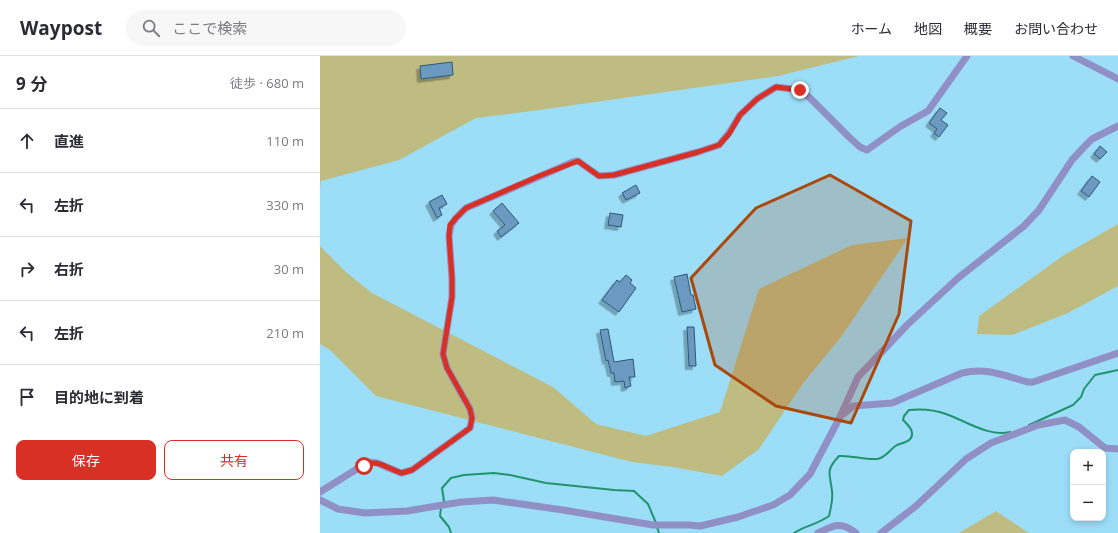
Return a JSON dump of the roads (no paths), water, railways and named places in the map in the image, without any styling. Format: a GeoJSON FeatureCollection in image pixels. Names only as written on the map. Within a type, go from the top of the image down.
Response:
{"type":"FeatureCollection","features":[{"type":"Feature","properties":{"kind":"street"},"geometry":{"type":"LineString","coordinates":[[320,492],[368,462],[377,463],[402,473],[412,470],[470,428],[472,418],[470,409],[447,368],[443,354],[452,297],[449,236],[450,225],[466,208],[539,176],[578,161],[599,176],[608,176],[719,145],[729,134],[740,115],[757,99],[776,87],[800,90],[848,136],[867,150],[901,126],[928,112],[967,56]]}},
{"type":"Feature","properties":{"kind":"street"},"geometry":{"type":"LineString","coordinates":[[1073,56],[1118,79]]}},
{"type":"Feature","properties":{"kind":"street"},"geometry":{"type":"LineString","coordinates":[[320,500],[338,509],[365,513],[407,511],[461,502],[493,500],[563,510],[653,529],[688,525],[700,526],[738,517],[773,505],[790,495],[810,474],[840,417],[858,377],[907,325],[958,278],[1024,226],[1039,210],[1072,160],[1092,139],[1118,126]]}},
{"type":"Feature","properties":{"kind":"street"},"geometry":{"type":"LineString","coordinates":[[840,417],[853,406],[892,403],[962,373],[973,370],[985,370],[1028,382],[1034,382],[1118,353]]}},
{"type":"Feature","properties":{"kind":"street"},"geometry":{"type":"LineString","coordinates":[[881,533],[916,506],[966,459],[991,443],[1038,425],[1065,420],[1079,427],[1105,448],[1118,449]]}},
{"type":"Feature","properties":{"kind":"street"},"geometry":{"type":"LineString","coordinates":[[818,533],[835,525],[847,526],[856,533]]}},
{"type":"Feature","properties":{"kind":"waterway"},"geometry":{"type":"LineString","coordinates":[[1029,425],[1073,405],[1081,397],[1084,389],[1095,375],[1118,370]]}},
{"type":"Feature","properties":{"kind":"waterway"},"geometry":{"type":"LineString","coordinates":[[794,533],[829,516],[832,497],[830,469],[839,456],[877,459],[885,455],[897,445],[910,439],[912,431],[903,420],[904,416],[909,410],[937,412],[946,414],[977,428],[1002,433],[1010,432]]}},
{"type":"Feature","properties":{"kind":"waterway"},"geometry":{"type":"LineString","coordinates":[[442,504],[444,501],[442,488],[451,478],[464,475],[494,473],[546,483],[634,491],[648,504],[656,523]]}},
{"type":"Feature","properties":{"kind":"waterway"},"geometry":{"type":"LineString","coordinates":[[441,508],[440,516],[449,527],[451,533]]}},
{"type":"Feature","properties":{"kind":"waterway"},"geometry":{"type":"LineString","coordinates":[[657,527],[659,533]]}}]}
